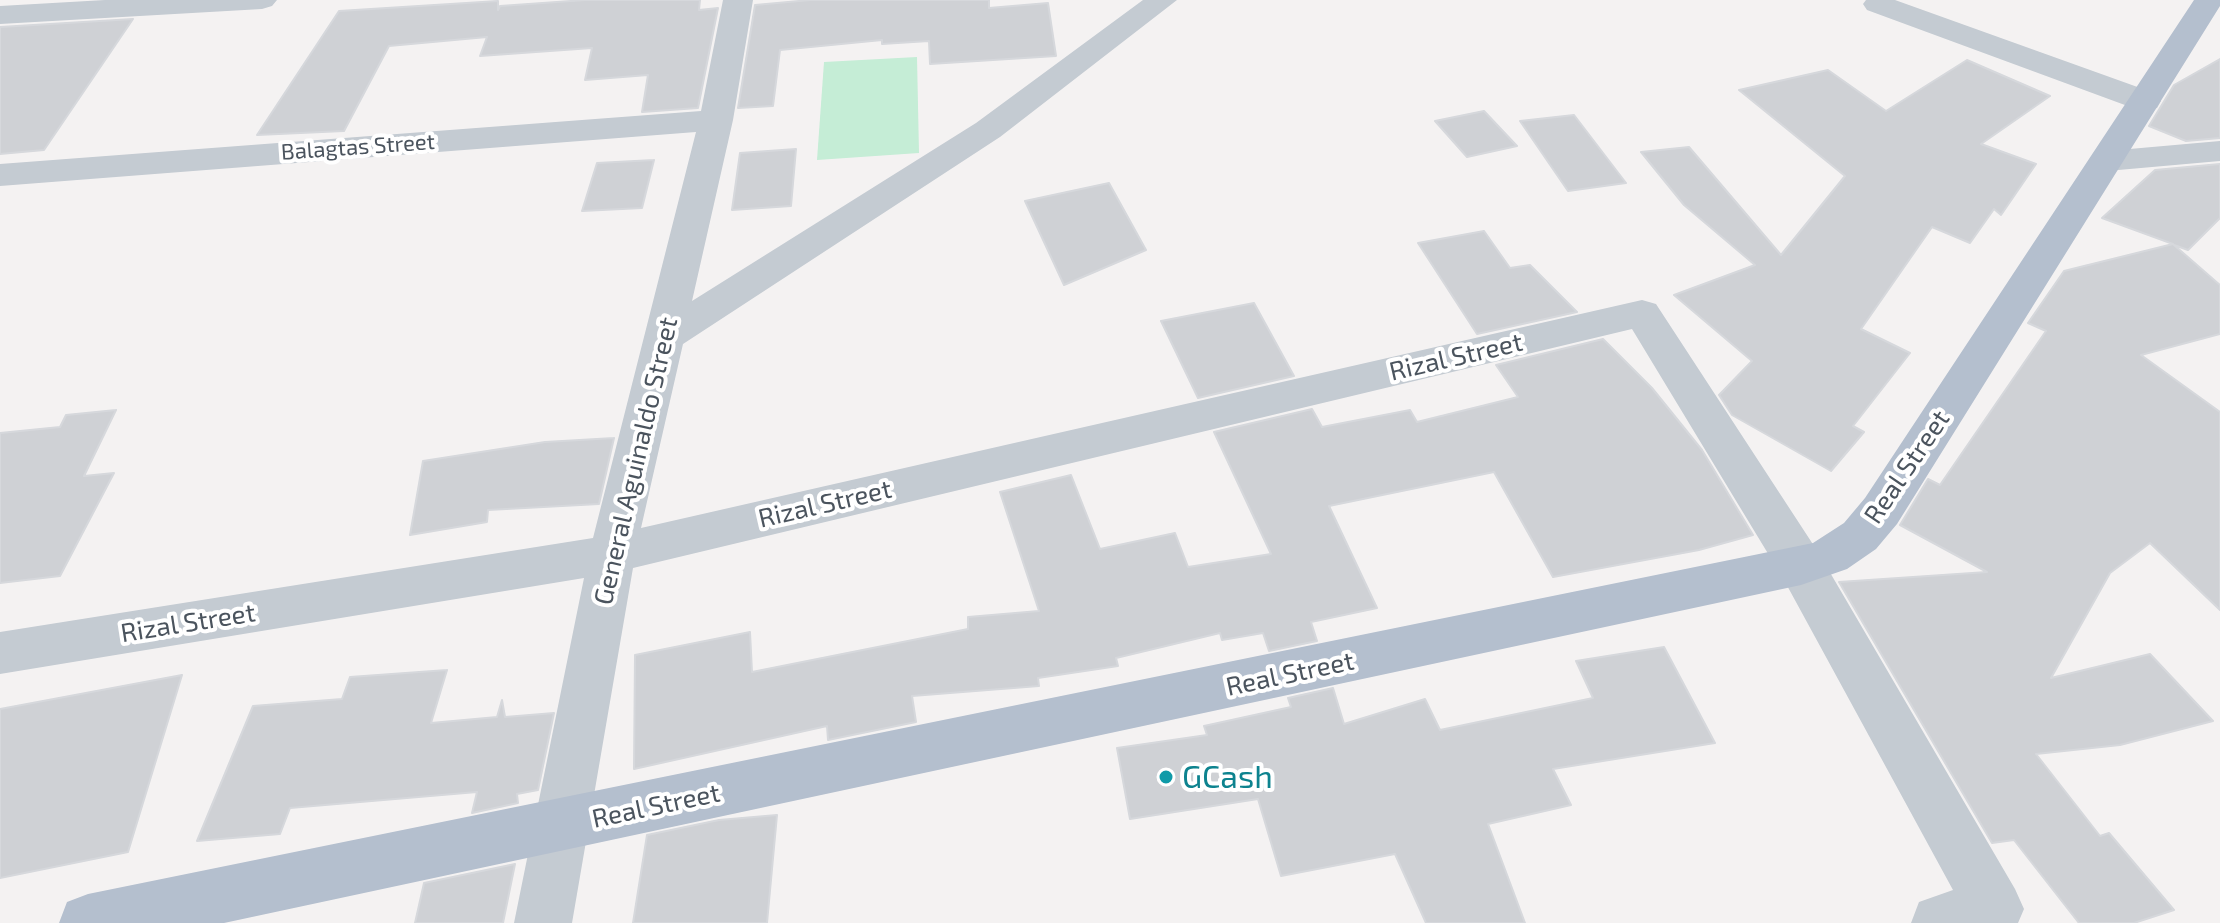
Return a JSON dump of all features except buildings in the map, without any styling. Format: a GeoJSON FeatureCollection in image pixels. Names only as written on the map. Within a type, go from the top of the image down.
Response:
{"type":"FeatureCollection","features":[{"type":"Feature","properties":{"kind":"main road","name":"Real Street"},"geometry":{"type":"LineString","coordinates":[[88,923],[1801,566],[1830,556],[1850,543],[1881,511],[2209,0]]}},
{"type":"Feature","properties":{"kind":"street"},"geometry":{"type":"LineString","coordinates":[[0,15],[262,0]]}},
{"type":"Feature","properties":{"kind":"street","name":"General Aguinaldo Street"},"geometry":{"type":"LineString","coordinates":[[543,923],[612,554],[716,120],[738,0]]}},
{"type":"Feature","properties":{"kind":"street"},"geometry":{"type":"LineString","coordinates":[[664,337],[988,130],[1162,0]]}},
{"type":"Feature","properties":{"kind":"street"},"geometry":{"type":"LineString","coordinates":[[1878,4],[2145,101]]}},
{"type":"Feature","properties":{"kind":"street","name":"Balagtas Street"},"geometry":{"type":"LineString","coordinates":[[0,175],[716,120]]}},
{"type":"Feature","properties":{"kind":"street"},"geometry":{"type":"LineString","coordinates":[[2107,161],[2220,151]]}},
{"type":"Feature","properties":{"kind":"street","name":"Rizal Street"},"geometry":{"type":"LineString","coordinates":[[0,653],[612,554],[1642,313],[1801,566]]}},
{"type":"Feature","properties":{"kind":"street"},"geometry":{"type":"LineString","coordinates":[[1801,566],[1995,909],[1940,923]]}},
{"type":"Feature","properties":{"kind":"green space"},"geometry":{"type":"Polygon","coordinates":[[[917,57],[919,153],[817,160],[824,62],[917,57]]]}},
{"type":"Feature","properties":{"kind":"place","name":"GCash"},"geometry":{"type":"Point","coordinates":[1166,777]}}]}
